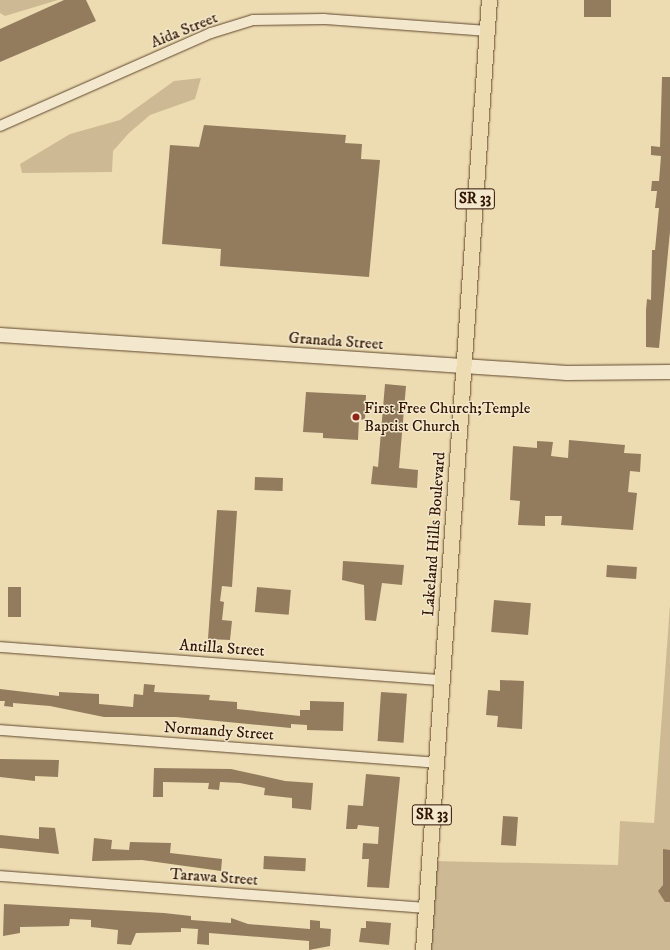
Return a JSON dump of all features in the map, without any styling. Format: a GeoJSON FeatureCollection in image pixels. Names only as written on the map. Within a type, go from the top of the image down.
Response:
{"type":"FeatureCollection","features":[{"type":"Feature","properties":{"kind":"main road","name":"Lakeland Hills Boulevard"},"geometry":{"type":"LineString","coordinates":[[423,950],[462,366],[489,0]]}},
{"type":"Feature","properties":{"kind":"street","name":"Aida Street"},"geometry":{"type":"LineString","coordinates":[[0,126],[211,33],[253,20],[324,19],[487,31]]}},
{"type":"Feature","properties":{"kind":"street","name":"Granada Street"},"geometry":{"type":"LineString","coordinates":[[0,335],[567,373],[670,372]]}},
{"type":"Feature","properties":{"kind":"street","name":"Antilla Street"},"geometry":{"type":"LineString","coordinates":[[0,646],[441,680]]}},
{"type":"Feature","properties":{"kind":"street","name":"Normandy Street"},"geometry":{"type":"LineString","coordinates":[[0,730],[435,763]]}},
{"type":"Feature","properties":{"kind":"street","name":"Tarawa Street"},"geometry":{"type":"LineString","coordinates":[[0,876],[426,908]]}},
{"type":"Feature","properties":{"kind":"shaded area"},"geometry":{"type":"Polygon","coordinates":[[[0,0],[58,0],[5,16],[0,13],[0,0]]]}},
{"type":"Feature","properties":{"kind":"shaded area"},"geometry":{"type":"Polygon","coordinates":[[[201,78],[195,99],[150,115],[129,133],[113,151],[112,172],[22,173],[20,164],[70,134],[120,120],[174,81],[201,78]]]}},
{"type":"Feature","properties":{"kind":"shaded area"},"geometry":{"type":"Polygon","coordinates":[[[670,605],[670,950],[428,950],[434,861],[618,865],[620,821],[654,823],[670,605]]]}},
{"type":"Feature","properties":{"kind":"building"},"geometry":{"type":"Polygon","coordinates":[[[64,0],[86,0],[96,21],[0,62],[0,29],[64,0]]]}},
{"type":"Feature","properties":{"kind":"building"},"geometry":{"type":"Polygon","coordinates":[[[584,0],[611,0],[611,17],[584,17],[584,0]]]}},
{"type":"Feature","properties":{"kind":"building"},"geometry":{"type":"Polygon","coordinates":[[[662,77],[670,77],[670,231],[659,348],[646,347],[646,310],[647,299],[651,300],[652,250],[655,250],[659,208],[655,208],[657,191],[651,191],[652,181],[659,181],[661,156],[651,155],[651,146],[660,147],[662,77]]]}},
{"type":"Feature","properties":{"kind":"building"},"geometry":{"type":"Polygon","coordinates":[[[204,125],[346,135],[345,143],[362,144],[361,159],[380,160],[369,277],[220,266],[221,249],[162,244],[170,145],[199,147],[204,125]]]}},
{"type":"Feature","properties":{"kind":"building"},"geometry":{"type":"Polygon","coordinates":[[[385,384],[406,386],[399,468],[418,470],[417,488],[371,484],[373,466],[378,467],[385,384]]]}},
{"type":"Feature","properties":{"kind":"building"},"geometry":{"type":"Polygon","coordinates":[[[306,392],[366,395],[365,420],[359,419],[358,440],[323,438],[323,433],[303,432],[306,392]]]}},
{"type":"Feature","properties":{"kind":"building"},"geometry":{"type":"Polygon","coordinates":[[[569,440],[625,445],[624,453],[641,454],[640,472],[630,471],[628,492],[637,493],[633,530],[561,525],[562,516],[545,516],[545,526],[518,525],[520,501],[510,500],[513,446],[537,448],[537,441],[553,442],[551,456],[568,458],[569,440]]]}},
{"type":"Feature","properties":{"kind":"building"},"geometry":{"type":"Polygon","coordinates":[[[255,477],[283,478],[283,491],[255,490],[255,477]]]}},
{"type":"Feature","properties":{"kind":"building"},"geometry":{"type":"Polygon","coordinates":[[[217,510],[237,511],[232,587],[222,586],[220,601],[224,602],[222,620],[232,621],[230,640],[208,639],[217,510]]]}},
{"type":"Feature","properties":{"kind":"building"},"geometry":{"type":"Polygon","coordinates":[[[343,561],[404,565],[402,585],[382,583],[376,621],[365,620],[364,585],[342,580],[343,561]]]}},
{"type":"Feature","properties":{"kind":"building"},"geometry":{"type":"Polygon","coordinates":[[[607,565],[637,567],[636,579],[606,577],[607,565]]]}},
{"type":"Feature","properties":{"kind":"building"},"geometry":{"type":"Polygon","coordinates":[[[8,587],[21,587],[21,617],[8,617],[8,587]]]}},
{"type":"Feature","properties":{"kind":"building"},"geometry":{"type":"Polygon","coordinates":[[[257,587],[291,590],[289,615],[255,612],[257,587]]]}},
{"type":"Feature","properties":{"kind":"building"},"geometry":{"type":"Polygon","coordinates":[[[494,600],[531,603],[528,635],[491,632],[494,600]]]}},
{"type":"Feature","properties":{"kind":"building"},"geometry":{"type":"Polygon","coordinates":[[[500,680],[524,681],[522,729],[497,727],[498,716],[486,715],[488,690],[500,691],[500,680]]]}},
{"type":"Feature","properties":{"kind":"building"},"geometry":{"type":"Polygon","coordinates":[[[144,684],[155,685],[154,692],[210,695],[209,700],[237,702],[237,709],[300,716],[300,710],[310,710],[310,701],[344,702],[343,731],[307,730],[307,725],[291,724],[291,728],[176,717],[104,717],[50,706],[13,703],[13,707],[4,706],[5,701],[0,701],[0,689],[59,696],[59,692],[99,694],[99,704],[133,707],[134,694],[143,695],[144,684]]]}},
{"type":"Feature","properties":{"kind":"building"},"geometry":{"type":"Polygon","coordinates":[[[381,692],[407,694],[404,743],[378,741],[381,692]]]}},
{"type":"Feature","properties":{"kind":"building"},"geometry":{"type":"Polygon","coordinates":[[[0,759],[59,760],[58,777],[35,776],[35,781],[0,777],[0,759]]]}},
{"type":"Feature","properties":{"kind":"building"},"geometry":{"type":"Polygon","coordinates":[[[154,768],[231,769],[285,781],[313,783],[311,810],[292,808],[292,798],[264,795],[265,788],[240,783],[220,782],[219,790],[208,789],[209,783],[163,782],[163,797],[153,797],[154,768]]]}},
{"type":"Feature","properties":{"kind":"building"},"geometry":{"type":"Polygon","coordinates":[[[366,774],[400,777],[389,888],[367,887],[369,859],[362,859],[363,843],[378,844],[379,827],[358,825],[357,829],[346,829],[348,805],[363,806],[366,774]]]}},
{"type":"Feature","properties":{"kind":"building"},"geometry":{"type":"Polygon","coordinates":[[[503,816],[518,817],[516,846],[501,845],[503,816]]]}},
{"type":"Feature","properties":{"kind":"building"},"geometry":{"type":"Polygon","coordinates":[[[39,827],[55,828],[59,854],[0,848],[0,835],[39,839],[39,827]]]}},
{"type":"Feature","properties":{"kind":"building"},"geometry":{"type":"Polygon","coordinates":[[[94,838],[112,840],[111,849],[129,850],[130,842],[171,843],[170,853],[222,859],[221,871],[142,860],[92,861],[94,838]]]}},
{"type":"Feature","properties":{"kind":"building"},"geometry":{"type":"Polygon","coordinates":[[[663,849],[670,850],[670,902],[665,902],[658,891],[663,885],[663,849]]]}},
{"type":"Feature","properties":{"kind":"building"},"geometry":{"type":"Polygon","coordinates":[[[264,856],[306,858],[305,871],[263,869],[264,856]]]}},
{"type":"Feature","properties":{"kind":"building"},"geometry":{"type":"Polygon","coordinates":[[[4,904],[164,913],[191,916],[191,920],[231,923],[231,918],[248,924],[310,929],[310,920],[320,921],[320,928],[331,929],[330,946],[309,950],[309,941],[209,933],[209,945],[197,944],[198,929],[181,928],[181,932],[136,933],[131,945],[117,944],[118,930],[91,927],[91,920],[70,919],[69,926],[20,927],[20,933],[3,936],[4,904]]]}},
{"type":"Feature","properties":{"kind":"building"},"geometry":{"type":"Polygon","coordinates":[[[366,921],[391,923],[389,945],[359,942],[361,928],[366,928],[366,921]]]}},
{"type":"Feature","properties":{"kind":"place","name":"First Free Church;Temple Baptist Church"},"geometry":{"type":"Point","coordinates":[356,417]}}]}
